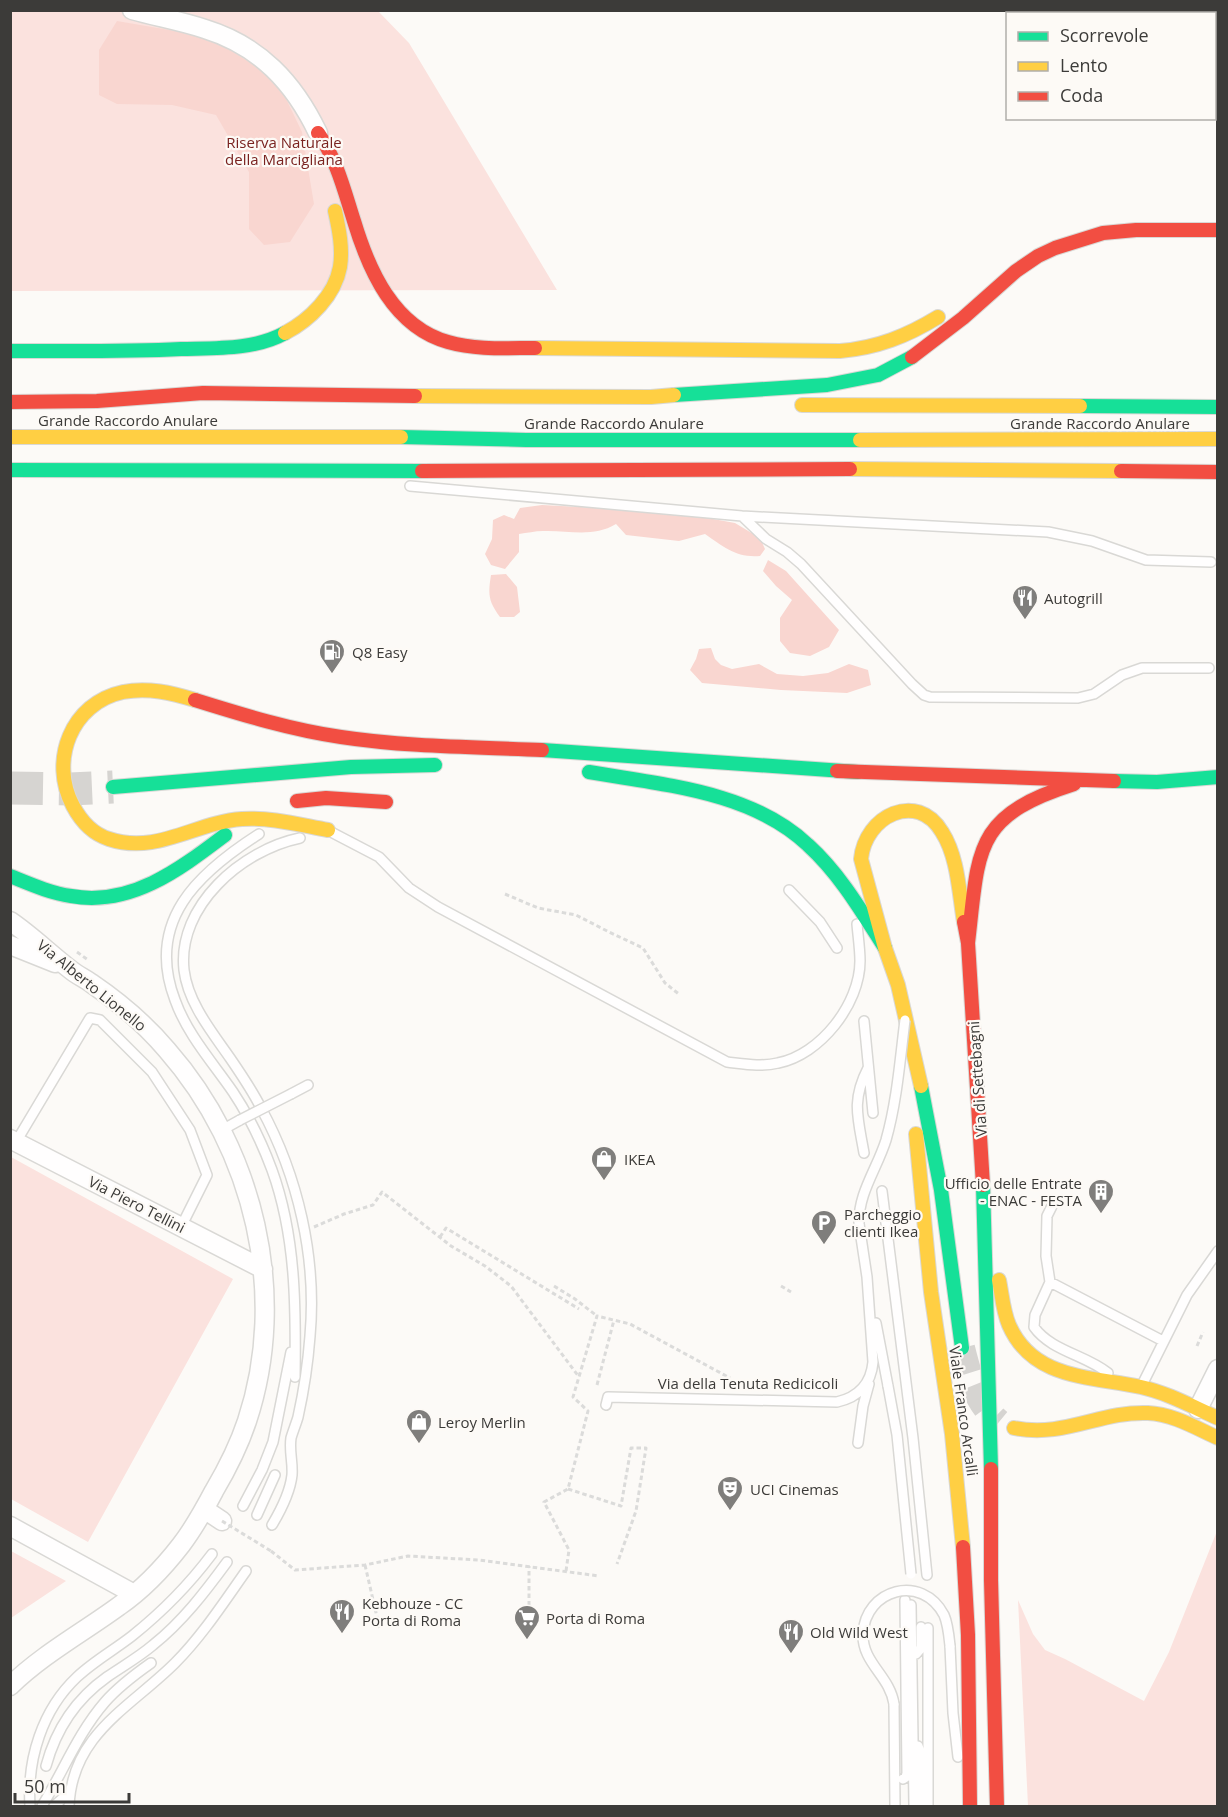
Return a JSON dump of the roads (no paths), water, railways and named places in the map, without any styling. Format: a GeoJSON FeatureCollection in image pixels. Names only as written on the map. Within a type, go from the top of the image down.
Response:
{"type":"FeatureCollection","features":[{"type":"Feature","properties":{"kind":"main road"},"geometry":{"type":"LineString","coordinates":[[318,133],[339,168],[364,251],[387,297],[407,320],[426,333],[450,342],[496,348],[840,351],[867,349],[891,342],[951,309],[996,288]]}},
{"type":"Feature","properties":{"kind":"main road"},"geometry":{"type":"LineString","coordinates":[[10,351],[130,351],[233,346],[267,341],[285,334],[300,324],[326,296],[335,282],[340,265],[339,230],[318,133]]}},
{"type":"Feature","properties":{"kind":"main road"},"geometry":{"type":"LineString","coordinates":[[651,397],[812,386],[878,375],[921,352],[996,288],[1038,256],[1095,235],[1136,231],[1218,230]]}},
{"type":"Feature","properties":{"kind":"main road"},"geometry":{"type":"LineString","coordinates":[[99,387],[203,393]]}},
{"type":"Feature","properties":{"kind":"main road","name":"Grande Raccordo Anulare"},"geometry":{"type":"LineString","coordinates":[[10,402],[97,401],[203,393],[651,397]]}},
{"type":"Feature","properties":{"kind":"main road"},"geometry":{"type":"LineString","coordinates":[[651,397],[753,404]]}},
{"type":"Feature","properties":{"kind":"main road"},"geometry":{"type":"LineString","coordinates":[[793,405],[1218,407]]}},
{"type":"Feature","properties":{"kind":"main road","name":"Grande Raccordo Anulare"},"geometry":{"type":"LineString","coordinates":[[10,437],[353,436],[526,440],[1218,439]]}},
{"type":"Feature","properties":{"kind":"main road"},"geometry":{"type":"LineString","coordinates":[[10,470],[832,469],[1218,472]]}},
{"type":"Feature","properties":{"kind":"main road"},"geometry":{"type":"LineString","coordinates":[[328,830],[262,819],[241,819],[218,823],[157,843],[126,844],[105,838],[83,822],[66,792],[62,777],[62,760],[68,738],[81,715],[101,699],[124,692],[152,690],[289,727],[370,740],[415,745],[555,751],[858,772]]}},
{"type":"Feature","properties":{"kind":"main road"},"geometry":{"type":"LineString","coordinates":[[113,787],[351,767],[453,766]]}},
{"type":"Feature","properties":{"kind":"main road"},"geometry":{"type":"LineString","coordinates":[[885,948],[840,880],[818,855],[794,833],[766,816],[711,796],[572,768],[858,772],[1157,782],[1218,777]]}},
{"type":"Feature","properties":{"kind":"main road"},"geometry":{"type":"LineString","coordinates":[[968,943],[978,866],[984,845],[991,832],[1005,818],[1029,802],[1092,779]]}},
{"type":"Feature","properties":{"kind":"main road"},"geometry":{"type":"LineString","coordinates":[[297,801],[326,798],[386,802]]}},
{"type":"Feature","properties":{"kind":"main road"},"geometry":{"type":"LineString","coordinates":[[962,1348],[941,1190],[920,1083],[898,985],[862,867],[861,852],[867,834],[887,816],[908,811],[921,813],[930,817],[941,829],[954,856],[968,943]]}},
{"type":"Feature","properties":{"kind":"main road"},"geometry":{"type":"LineString","coordinates":[[10,876],[62,896],[92,899],[114,897],[135,892],[167,876],[191,862],[225,835]]}},
{"type":"Feature","properties":{"kind":"main road","name":"Via di Settebagni"},"geometry":{"type":"LineString","coordinates":[[968,943],[986,1215]]}},
{"type":"Feature","properties":{"kind":"main road","name":"Viale Franco Arcalli"},"geometry":{"type":"LineString","coordinates":[[905,1020],[926,1248],[952,1434],[963,1551],[968,1646],[970,1806]]}},
{"type":"Feature","properties":{"kind":"main road"},"geometry":{"type":"LineString","coordinates":[[986,1215],[1007,1318],[1020,1343],[1040,1362],[1054,1370],[1141,1387],[1172,1397],[1218,1419]]}},
{"type":"Feature","properties":{"kind":"main road","name":"Viale Franco Arcalli"},"geometry":{"type":"LineString","coordinates":[[986,1215],[997,1806]]}},
{"type":"Feature","properties":{"kind":"main road"},"geometry":{"type":"LineString","coordinates":[[1014,1428],[1029,1432],[1052,1431],[1121,1415],[1145,1413],[1165,1416],[1218,1438]]}},
{"type":"Feature","properties":{"kind":"street"},"geometry":{"type":"LineString","coordinates":[[132,10],[205,29],[227,37],[249,50],[278,73],[294,91],[307,110],[318,133]]}},
{"type":"Feature","properties":{"kind":"street","name":"Via Alberto Lionello"},"geometry":{"type":"LineString","coordinates":[[10,921],[73,971],[116,1001],[152,1033],[195,1086],[222,1130],[242,1177],[256,1224],[263,1269],[265,1316],[258,1376],[251,1407],[236,1449],[204,1509],[175,1552],[122,1604],[48,1654],[10,1686]]}},
{"type":"Feature","properties":{"kind":"street"},"geometry":{"type":"LineString","coordinates":[[10,945],[73,971]]}},
{"type":"Feature","properties":{"kind":"street","name":"Via Piero Tellini"},"geometry":{"type":"LineString","coordinates":[[13,1140],[263,1269]]}},
{"type":"Feature","properties":{"kind":"street"},"geometry":{"type":"LineString","coordinates":[[1198,1410],[1218,1369]]}},
{"type":"Feature","properties":{"kind":"street"},"geometry":{"type":"LineString","coordinates":[[204,1509],[222,1521]]}},
{"type":"Feature","properties":{"kind":"street"},"geometry":{"type":"LineString","coordinates":[[10,1526],[134,1594]]}},
{"type":"Feature","properties":{"kind":"lane"},"geometry":{"type":"LineString","coordinates":[[192,470],[332,480]]}},
{"type":"Feature","properties":{"kind":"lane"},"geometry":{"type":"LineString","coordinates":[[402,486],[742,516],[1048,532],[1092,541],[1146,560],[1211,562]]}},
{"type":"Feature","properties":{"kind":"lane"},"geometry":{"type":"LineString","coordinates":[[742,516],[766,539],[794,557],[912,684],[924,695],[930,697],[1078,698],[1094,694],[1122,675],[1142,668],[1209,668]]}},
{"type":"Feature","properties":{"kind":"lane"},"geometry":{"type":"LineString","coordinates":[[272,1525],[282,1506],[292,1474],[290,1446],[299,1411],[310,1335],[312,1287],[307,1239],[288,1168],[278,1141],[245,1079],[199,1012],[186,980],[184,953],[187,936],[192,920],[205,900],[227,877],[249,860],[276,845],[328,830],[379,857],[409,888],[438,907],[719,1058],[728,1062],[759,1066],[781,1063],[803,1053],[830,1032],[845,1010],[856,986],[860,962],[855,901]]}},
{"type":"Feature","properties":{"kind":"lane"},"geometry":{"type":"LineString","coordinates":[[259,834],[208,872],[195,884],[180,904],[172,921],[167,947],[167,975],[175,1002],[197,1042],[246,1113],[272,1170],[287,1227],[294,1279],[295,1377]]}},
{"type":"Feature","properties":{"kind":"lane"},"geometry":{"type":"LineString","coordinates":[[789,890],[820,922],[837,948]]}},
{"type":"Feature","properties":{"kind":"lane"},"geometry":{"type":"LineString","coordinates":[[13,1140],[90,1018],[100,1020],[152,1072],[190,1130],[207,1175],[181,1227]]}},
{"type":"Feature","properties":{"kind":"lane"},"geometry":{"type":"LineString","coordinates":[[905,1020],[892,1116],[880,1157],[862,1197],[859,1224],[897,1435],[911,1574]]}},
{"type":"Feature","properties":{"kind":"lane"},"geometry":{"type":"LineString","coordinates":[[864,1021],[873,1113]]}},
{"type":"Feature","properties":{"kind":"lane"},"geometry":{"type":"LineString","coordinates":[[864,1153],[856,1108],[862,1079],[868,1067]]}},
{"type":"Feature","properties":{"kind":"lane"},"geometry":{"type":"LineString","coordinates":[[222,1130],[308,1085]]}},
{"type":"Feature","properties":{"kind":"lane"},"geometry":{"type":"LineString","coordinates":[[899,1382],[879,1190],[913,1438],[925,1549],[924,1575]]}},
{"type":"Feature","properties":{"kind":"lane"},"geometry":{"type":"LineString","coordinates":[[1052,1206],[1047,1216],[1046,1256],[1050,1282],[1035,1315],[1034,1328],[1041,1338],[1098,1365],[1119,1383]]}},
{"type":"Feature","properties":{"kind":"lane"},"geometry":{"type":"LineString","coordinates":[[1141,1387],[1187,1295],[1218,1251]]}},
{"type":"Feature","properties":{"kind":"lane"},"geometry":{"type":"LineString","coordinates":[[858,1443],[863,1406],[872,1373],[873,1349],[867,1278]]}},
{"type":"Feature","properties":{"kind":"lane"},"geometry":{"type":"LineString","coordinates":[[1050,1282],[1163,1341]]}},
{"type":"Feature","properties":{"kind":"lane"},"geometry":{"type":"LineString","coordinates":[[243,1506],[262,1470],[273,1442],[295,1332]]}},
{"type":"Feature","properties":{"kind":"lane","name":"Via della Tenuta Redicicoli"},"geometry":{"type":"LineString","coordinates":[[607,1401],[633,1398],[837,1402],[859,1393],[867,1384],[872,1373]]}},
{"type":"Feature","properties":{"kind":"lane"},"geometry":{"type":"LineString","coordinates":[[257,1515],[275,1475]]}},
{"type":"Feature","properties":{"kind":"lane"},"geometry":{"type":"LineString","coordinates":[[30,1806],[31,1772],[36,1744],[60,1697],[76,1677],[130,1638],[178,1596],[212,1554]]}},
{"type":"Feature","properties":{"kind":"lane"},"geometry":{"type":"LineString","coordinates":[[46,1766],[58,1732],[79,1701],[96,1685],[153,1646],[165,1635],[185,1615],[227,1562]]}},
{"type":"Feature","properties":{"kind":"lane"},"geometry":{"type":"LineString","coordinates":[[69,1806],[69,1792],[78,1767],[95,1736],[123,1707],[176,1662],[246,1571]]}},
{"type":"Feature","properties":{"kind":"lane"},"geometry":{"type":"LineString","coordinates":[[896,1806],[894,1704],[891,1689],[872,1663],[865,1648],[863,1633],[865,1623],[875,1604],[886,1595],[900,1590],[915,1592],[928,1598],[939,1607],[946,1620],[963,1806]]}},
{"type":"Feature","properties":{"kind":"lane"},"geometry":{"type":"LineString","coordinates":[[903,1779],[907,1773],[908,1602],[914,1806]]}},
{"type":"Feature","properties":{"kind":"lane"},"geometry":{"type":"LineString","coordinates":[[916,1654],[921,1648],[925,1627],[928,1806]]}},
{"type":"Feature","properties":{"kind":"lane"},"geometry":{"type":"LineString","coordinates":[[42,1806],[78,1740],[94,1716],[122,1684],[151,1663]]}},
{"type":"Feature","properties":{"kind":"lane"},"geometry":{"type":"LineString","coordinates":[[918,1746],[921,1806]]}},
{"type":"Feature","properties":{"kind":"lane"},"geometry":{"type":"LineString","coordinates":[[54,1806],[69,1792]]}},
{"type":"Feature","properties":{"kind":"tunnel"},"geometry":{"type":"LineString","coordinates":[[10,788],[113,787]]}},
{"type":"Feature","properties":{"kind":"tunnel"},"geometry":{"type":"LineString","coordinates":[[962,1348],[979,1398],[999,1422]]}},
{"type":"Feature","properties":{"kind":"place","name":"Autogrill"},"geometry":{"type":"Point","coordinates":[1025,621]}},
{"type":"Feature","properties":{"kind":"place","name":"Q8 Easy"},"geometry":{"type":"Point","coordinates":[332,675]}},
{"type":"Feature","properties":{"kind":"place","name":"IKEA"},"geometry":{"type":"Point","coordinates":[604,1182]}},
{"type":"Feature","properties":{"kind":"place","name":"Ufficio delle Entrate - ENAC - FESTA"},"geometry":{"type":"Point","coordinates":[1101,1215]}},
{"type":"Feature","properties":{"kind":"place","name":"Parcheggio clienti Ikea"},"geometry":{"type":"Point","coordinates":[824,1246]}},
{"type":"Feature","properties":{"kind":"place","name":"Leroy Merlin"},"geometry":{"type":"Point","coordinates":[419,1445]}},
{"type":"Feature","properties":{"kind":"place","name":"UCI Cinemas"},"geometry":{"type":"Point","coordinates":[730,1512]}},
{"type":"Feature","properties":{"kind":"place","name":"Kebhouze - CC Porta di Roma"},"geometry":{"type":"Point","coordinates":[342,1635]}},
{"type":"Feature","properties":{"kind":"place","name":"Porta di Roma"},"geometry":{"type":"Point","coordinates":[527,1641]}},
{"type":"Feature","properties":{"kind":"place","name":"Old Wild West"},"geometry":{"type":"Point","coordinates":[791,1655]}},
{"type":"Feature","properties":{"kind":"park label","name":"Riserva Naturale della Marcigliana"},"geometry":{"type":"Point","coordinates":[284,150]}}]}
